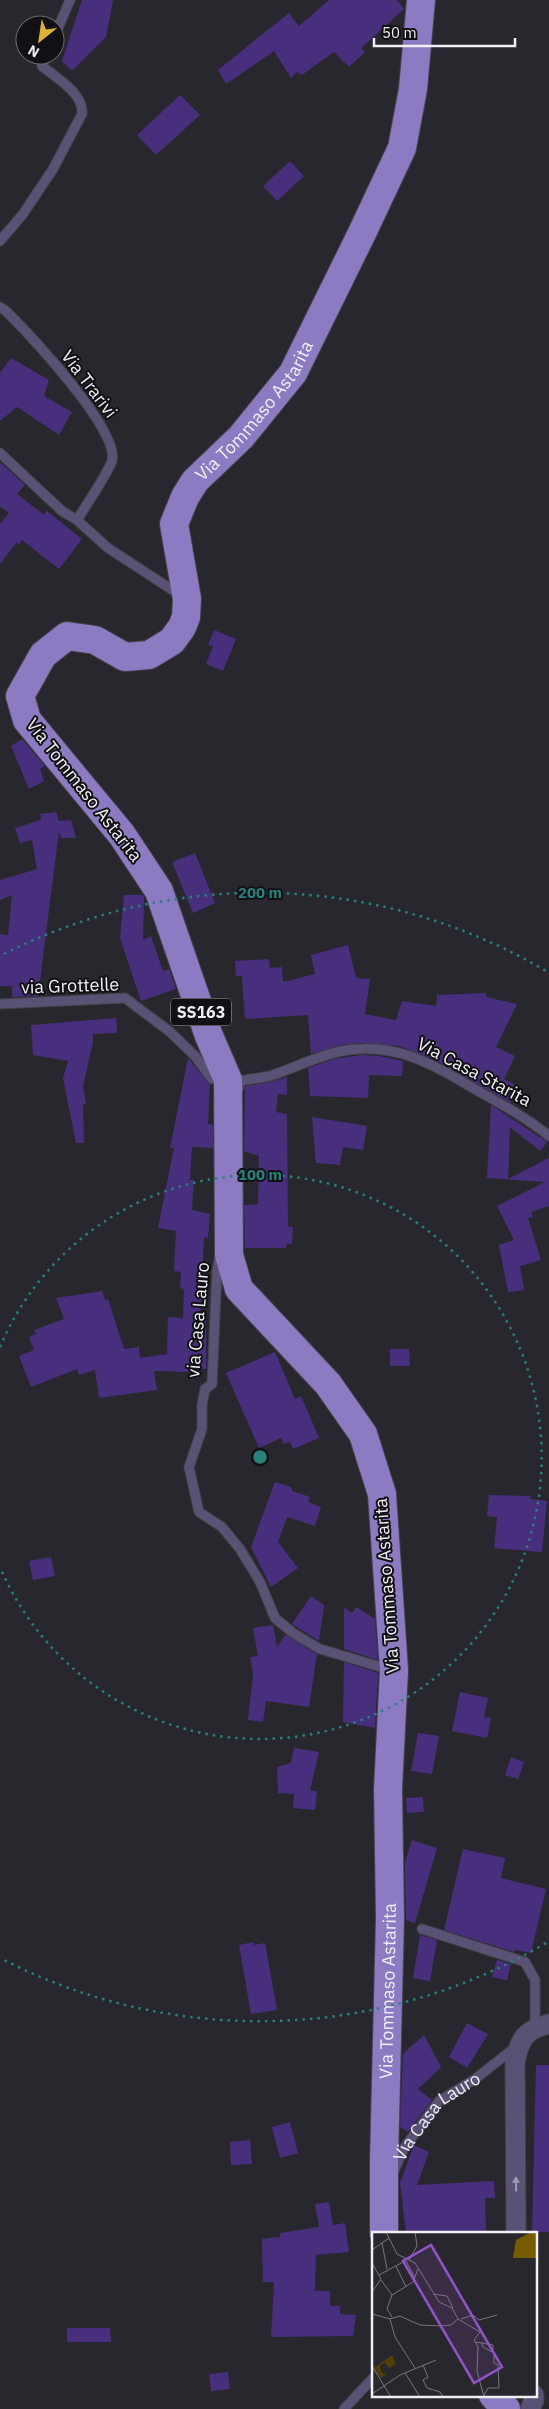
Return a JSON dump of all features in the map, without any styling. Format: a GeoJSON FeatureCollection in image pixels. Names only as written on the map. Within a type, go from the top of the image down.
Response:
{"type":"FeatureCollection","features":[{"type":"Feature","properties":{"kind":"main road","name":"Via Tommaso Astarita"},"geometry":{"type":"LineString","coordinates":[[384,2232],[390,1918],[388,1789],[394,1670],[382,1494],[363,1434],[328,1384],[238,1289],[229,1255],[234,1088],[206,1027],[159,891],[122,835],[27,720],[20,696],[42,655],[67,636],[95,640],[125,657],[149,655],[172,641],[182,626],[186,617],[187,599],[174,524],[185,497],[195,481],[241,438],[293,374],[363,231],[402,148],[413,89],[421,0]]}},
{"type":"Feature","properties":{"kind":"street","name":"Via Casa Lauro"},"geometry":{"type":"LineString","coordinates":[[519,2044],[531,2028],[542,2026]]}},
{"type":"Feature","properties":{"kind":"street"},"geometry":{"type":"LineString","coordinates":[[516,2232],[515,2062],[519,2044]]}},
{"type":"Feature","properties":{"kind":"street"},"geometry":{"type":"LineString","coordinates":[[536,2394],[549,2394]]}},
{"type":"Feature","properties":{"kind":"street"},"geometry":{"type":"LineString","coordinates":[[507,2404],[534,2400],[534,2396]]}},
{"type":"Feature","properties":{"kind":"lane"},"geometry":{"type":"LineString","coordinates":[[64,15],[70,0]]}},
{"type":"Feature","properties":{"kind":"lane"},"geometry":{"type":"LineString","coordinates":[[0,241],[23,214],[48,176],[82,114],[83,106],[76,95],[42,65]]}},
{"type":"Feature","properties":{"kind":"lane","name":"Via Trarivi"},"geometry":{"type":"LineString","coordinates":[[0,307],[32,338],[96,416],[110,446],[112,460],[77,520]]}},
{"type":"Feature","properties":{"kind":"lane"},"geometry":{"type":"LineString","coordinates":[[0,453],[62,511],[77,520],[108,548],[187,599]]}},
{"type":"Feature","properties":{"kind":"lane","name":"via Grottelle"},"geometry":{"type":"LineString","coordinates":[[0,1004],[126,998],[170,1031],[195,1056],[212,1079],[234,1088]]}},
{"type":"Feature","properties":{"kind":"lane","name":"Via Casa Starita"},"geometry":{"type":"LineString","coordinates":[[234,1088],[239,1081],[269,1076],[305,1061],[342,1051],[368,1049],[392,1051],[415,1057],[436,1066],[528,1119],[549,1136]]}},
{"type":"Feature","properties":{"kind":"lane","name":"via Casa Lauro"},"geometry":{"type":"LineString","coordinates":[[229,1222],[217,1270],[212,1384],[205,1389],[202,1405],[202,1429],[189,1467],[199,1512],[222,1526],[240,1549],[260,1582],[274,1618],[293,1633],[320,1649],[394,1670]]}},
{"type":"Feature","properties":{"kind":"lane","name":"Via Casa Lauro"},"geometry":{"type":"LineString","coordinates":[[422,1928],[525,1962],[536,1980],[542,2026]]}},
{"type":"Feature","properties":{"kind":"lane","name":"Via Casa Lauro"},"geometry":{"type":"LineString","coordinates":[[393,2232],[392,2175],[404,2148],[439,2101],[475,2079],[519,2044]]}},
{"type":"Feature","properties":{"kind":"lane"},"geometry":{"type":"LineString","coordinates":[[344,2409],[372,2379]]}},
{"type":"Feature","properties":{"kind":"building"},"geometry":{"type":"Polygon","coordinates":[[[82,0],[113,0],[106,37],[72,71],[65,64],[65,52],[82,0]]]}},
{"type":"Feature","properties":{"kind":"building"},"geometry":{"type":"Polygon","coordinates":[[[329,0],[397,0],[404,9],[361,48],[365,52],[349,67],[334,52],[302,75],[297,72],[291,78],[274,51],[226,84],[218,70],[289,13],[299,26],[329,0]]]}},
{"type":"Feature","properties":{"kind":"building"},"geometry":{"type":"Polygon","coordinates":[[[180,95],[200,115],[156,155],[137,135],[180,95]]]}},
{"type":"Feature","properties":{"kind":"building"},"geometry":{"type":"Polygon","coordinates":[[[290,161],[304,176],[277,201],[263,186],[290,161]]]}},
{"type":"Feature","properties":{"kind":"building"},"geometry":{"type":"Polygon","coordinates":[[[11,358],[49,380],[44,396],[72,412],[59,435],[17,407],[0,421],[0,373],[11,358]]]}},
{"type":"Feature","properties":{"kind":"building"},"geometry":{"type":"Polygon","coordinates":[[[0,462],[25,485],[17,494],[44,515],[47,511],[82,539],[59,569],[22,540],[19,545],[17,542],[0,564],[0,524],[9,513],[0,506],[0,462]]]}},
{"type":"Feature","properties":{"kind":"building"},"geometry":{"type":"Polygon","coordinates":[[[214,630],[236,639],[223,671],[206,664],[213,646],[208,645],[214,630]]]}},
{"type":"Feature","properties":{"kind":"building"},"geometry":{"type":"Polygon","coordinates":[[[22,739],[45,766],[40,769],[44,781],[29,789],[11,746],[22,739]]]}},
{"type":"Feature","properties":{"kind":"building"},"geometry":{"type":"Polygon","coordinates":[[[56,812],[59,821],[71,820],[76,838],[61,838],[59,831],[38,996],[12,997],[12,986],[0,986],[0,934],[8,935],[12,895],[0,900],[0,880],[37,869],[32,840],[20,843],[15,828],[41,820],[40,814],[56,812]]]}},
{"type":"Feature","properties":{"kind":"building"},"geometry":{"type":"Polygon","coordinates":[[[195,853],[215,903],[193,913],[172,862],[195,853]]]}},
{"type":"Feature","properties":{"kind":"building"},"geometry":{"type":"Polygon","coordinates":[[[124,895],[143,895],[143,940],[151,936],[163,971],[169,969],[176,989],[141,1001],[120,938],[124,895]]]}},
{"type":"Feature","properties":{"kind":"building"},"geometry":{"type":"Polygon","coordinates":[[[348,945],[356,978],[370,979],[365,1014],[396,1020],[402,1001],[436,1006],[437,995],[486,993],[486,997],[517,1004],[496,1047],[515,1056],[504,1079],[514,1084],[511,1103],[433,1059],[399,1046],[361,1043],[341,1045],[311,1054],[308,1015],[245,1019],[242,976],[236,976],[235,961],[269,959],[270,968],[282,967],[283,982],[315,974],[311,955],[348,945]]]}},
{"type":"Feature","properties":{"kind":"building"},"geometry":{"type":"Polygon","coordinates":[[[116,1018],[117,1033],[93,1034],[93,1042],[83,1086],[86,1104],[83,1104],[84,1143],[76,1143],[63,1078],[68,1061],[33,1055],[31,1025],[116,1018]]]}},
{"type":"Feature","properties":{"kind":"building"},"geometry":{"type":"Polygon","coordinates":[[[362,1055],[403,1061],[402,1076],[369,1075],[368,1098],[310,1096],[308,1068],[334,1059],[362,1055]]]}},
{"type":"Feature","properties":{"kind":"building"},"geometry":{"type":"Polygon","coordinates":[[[188,1058],[210,1085],[208,1124],[213,1125],[213,1148],[192,1147],[190,1180],[194,1180],[192,1210],[210,1214],[208,1238],[204,1237],[200,1318],[206,1319],[206,1369],[190,1369],[190,1372],[154,1371],[157,1390],[99,1398],[95,1370],[79,1375],[77,1369],[31,1387],[19,1356],[34,1350],[29,1337],[36,1334],[34,1330],[64,1319],[56,1298],[102,1291],[105,1300],[108,1299],[124,1349],[139,1347],[140,1358],[167,1354],[168,1317],[183,1318],[184,1289],[180,1288],[181,1272],[174,1271],[176,1231],[158,1228],[174,1148],[170,1148],[188,1058]]]}},
{"type":"Feature","properties":{"kind":"building"},"geometry":{"type":"Polygon","coordinates":[[[287,1077],[287,1095],[278,1094],[276,1112],[287,1114],[288,1227],[293,1227],[292,1244],[286,1244],[286,1248],[245,1248],[244,1205],[258,1204],[259,1156],[244,1151],[245,1086],[271,1082],[287,1077]]]}},
{"type":"Feature","properties":{"kind":"building"},"geometry":{"type":"Polygon","coordinates":[[[491,1105],[547,1142],[540,1151],[510,1127],[508,1179],[549,1158],[549,1206],[531,1212],[533,1217],[528,1218],[541,1260],[520,1266],[524,1290],[508,1292],[499,1245],[514,1240],[497,1206],[545,1182],[487,1178],[491,1105]]]}},
{"type":"Feature","properties":{"kind":"building"},"geometry":{"type":"Polygon","coordinates":[[[312,1117],[367,1126],[363,1150],[343,1147],[340,1165],[316,1163],[312,1117]]]}},
{"type":"Feature","properties":{"kind":"building"},"geometry":{"type":"Polygon","coordinates":[[[390,1349],[409,1349],[410,1366],[390,1366],[390,1349]]]}},
{"type":"Feature","properties":{"kind":"building"},"geometry":{"type":"Polygon","coordinates":[[[275,1352],[295,1399],[301,1396],[319,1438],[293,1449],[290,1442],[284,1444],[281,1438],[259,1448],[226,1373],[275,1352]]]}},
{"type":"Feature","properties":{"kind":"building"},"geometry":{"type":"Polygon","coordinates":[[[275,1482],[291,1487],[292,1491],[310,1497],[308,1502],[321,1507],[315,1526],[287,1517],[278,1542],[298,1568],[271,1587],[251,1547],[275,1482]]]}},
{"type":"Feature","properties":{"kind":"building"},"geometry":{"type":"Polygon","coordinates":[[[489,1495],[531,1496],[530,1499],[547,1501],[542,1552],[494,1548],[497,1517],[487,1516],[489,1495]]]}},
{"type":"Feature","properties":{"kind":"building"},"geometry":{"type":"Polygon","coordinates":[[[51,1557],[55,1576],[33,1580],[29,1561],[51,1557]]]}},
{"type":"Feature","properties":{"kind":"building"},"geometry":{"type":"Polygon","coordinates":[[[311,1596],[324,1605],[319,1641],[292,1624],[311,1596]]]}},
{"type":"Feature","properties":{"kind":"building"},"geometry":{"type":"Polygon","coordinates":[[[344,1607],[352,1613],[356,1607],[375,1619],[378,1660],[344,1649],[344,1607]]]}},
{"type":"Feature","properties":{"kind":"building"},"geometry":{"type":"Polygon","coordinates":[[[273,1625],[277,1647],[285,1635],[317,1654],[309,1707],[266,1701],[263,1722],[248,1720],[253,1674],[250,1657],[258,1656],[253,1628],[273,1625]]]}},
{"type":"Feature","properties":{"kind":"building"},"geometry":{"type":"Polygon","coordinates":[[[344,1662],[378,1673],[375,1728],[343,1722],[344,1662]]]}},
{"type":"Feature","properties":{"kind":"building"},"geometry":{"type":"Polygon","coordinates":[[[460,1692],[488,1698],[484,1717],[491,1718],[487,1738],[452,1731],[460,1692]]]}},
{"type":"Feature","properties":{"kind":"building"},"geometry":{"type":"Polygon","coordinates":[[[418,1733],[439,1736],[432,1774],[411,1771],[418,1733]]]}},
{"type":"Feature","properties":{"kind":"building"},"geometry":{"type":"Polygon","coordinates":[[[294,1748],[319,1752],[310,1791],[317,1791],[315,1810],[293,1808],[294,1794],[278,1793],[277,1767],[291,1763],[294,1748]]]}},
{"type":"Feature","properties":{"kind":"building"},"geometry":{"type":"Polygon","coordinates":[[[511,1757],[524,1762],[518,1779],[505,1775],[511,1757]]]}},
{"type":"Feature","properties":{"kind":"building"},"geometry":{"type":"Polygon","coordinates":[[[423,1797],[424,1812],[407,1813],[406,1798],[423,1797]]]}},
{"type":"Feature","properties":{"kind":"building"},"geometry":{"type":"Polygon","coordinates":[[[412,1840],[437,1848],[415,1923],[406,1920],[405,1863],[412,1840]]]}},
{"type":"Feature","properties":{"kind":"building"},"geometry":{"type":"Polygon","coordinates":[[[463,1849],[505,1858],[501,1878],[546,1889],[531,1953],[515,1950],[514,1952],[444,1930],[463,1849]]]}},
{"type":"Feature","properties":{"kind":"building"},"geometry":{"type":"Polygon","coordinates":[[[420,1935],[437,1940],[430,1981],[413,1978],[420,1935]]]}},
{"type":"Feature","properties":{"kind":"building"},"geometry":{"type":"Polygon","coordinates":[[[254,1942],[254,1945],[265,1943],[277,2010],[251,2014],[239,1945],[254,1942]]]}},
{"type":"Feature","properties":{"kind":"building"},"geometry":{"type":"Polygon","coordinates":[[[497,1960],[511,1964],[507,1980],[492,1977],[497,1960]]]}},
{"type":"Feature","properties":{"kind":"building"},"geometry":{"type":"Polygon","coordinates":[[[467,2023],[488,2034],[467,2068],[449,2057],[467,2023]]]}},
{"type":"Feature","properties":{"kind":"building"},"geometry":{"type":"Polygon","coordinates":[[[424,2035],[441,2067],[418,2089],[432,2100],[408,2132],[400,2127],[403,2054],[424,2035]]]}},
{"type":"Feature","properties":{"kind":"building"},"geometry":{"type":"Polygon","coordinates":[[[536,2065],[549,2065],[549,2232],[532,2232],[536,2065]]]}},
{"type":"Feature","properties":{"kind":"building"},"geometry":{"type":"Polygon","coordinates":[[[290,2122],[298,2153],[280,2158],[272,2127],[290,2122]]]}},
{"type":"Feature","properties":{"kind":"building"},"geometry":{"type":"Polygon","coordinates":[[[250,2140],[252,2164],[231,2165],[230,2142],[250,2140]]]}},
{"type":"Feature","properties":{"kind":"building"},"geometry":{"type":"Polygon","coordinates":[[[414,2145],[429,2152],[417,2185],[494,2181],[495,2198],[485,2198],[486,2232],[406,2232],[400,2183],[414,2145]]]}},
{"type":"Feature","properties":{"kind":"building"},"geometry":{"type":"Polygon","coordinates":[[[329,2202],[333,2225],[345,2223],[349,2252],[316,2255],[315,2291],[330,2291],[330,2306],[340,2306],[340,2314],[356,2315],[353,2336],[271,2337],[274,2282],[263,2282],[262,2239],[280,2237],[280,2233],[319,2227],[315,2204],[329,2202]]]}},
{"type":"Feature","properties":{"kind":"building"},"geometry":{"type":"Polygon","coordinates":[[[67,2328],[110,2328],[111,2342],[67,2342],[67,2328]]]}},
{"type":"Feature","properties":{"kind":"building"},"geometry":{"type":"Polygon","coordinates":[[[228,2372],[230,2389],[211,2391],[209,2374],[228,2372]]]}}]}
